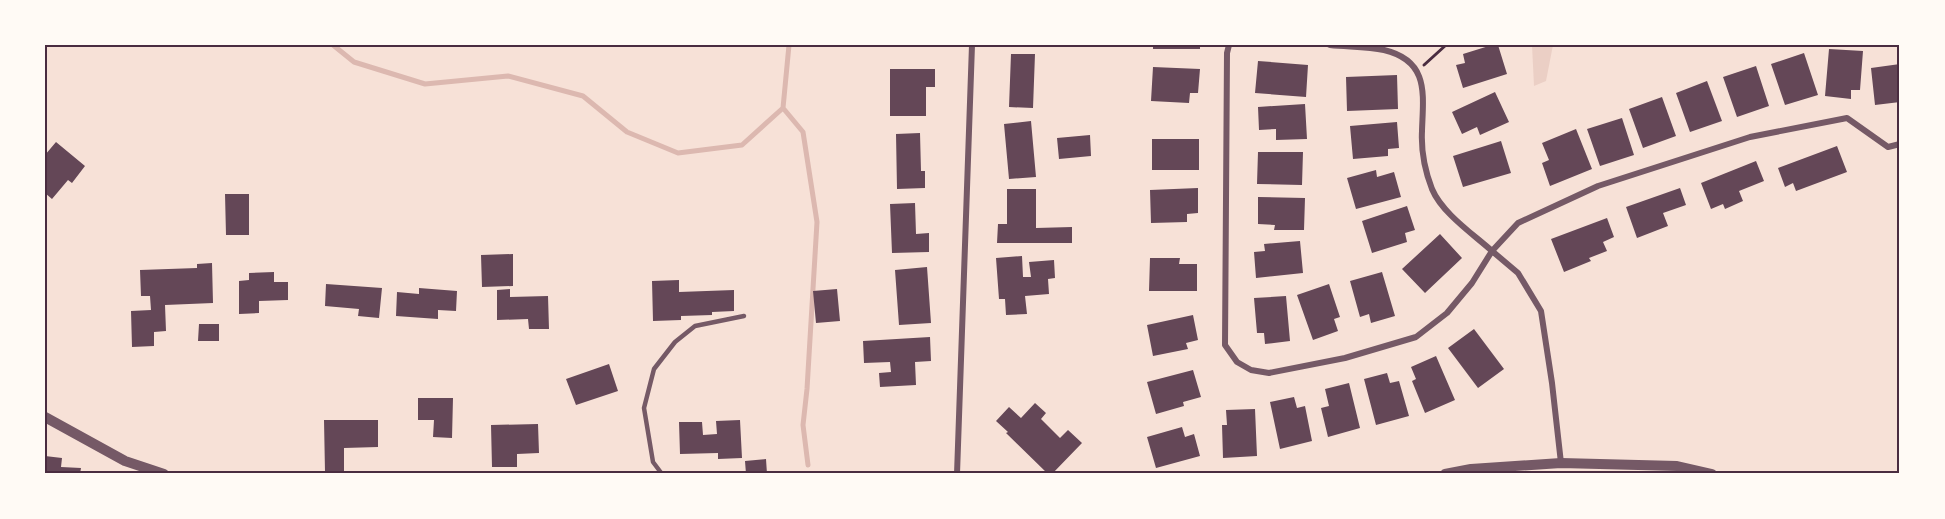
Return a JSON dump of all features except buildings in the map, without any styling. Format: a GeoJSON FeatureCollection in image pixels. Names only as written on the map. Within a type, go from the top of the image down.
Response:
{"type":"FeatureCollection","features":[{"type":"Feature","properties":{"kind":"street"},"geometry":{"type":"LineString","coordinates":[[957,474],[972,45]]}},
{"type":"Feature","properties":{"kind":"street"},"geometry":{"type":"LineString","coordinates":[[1229,45],[1227,52],[1225,345],[1237,363],[1251,370],[1269,373],[1345,358],[1416,337],[1447,313],[1472,283],[1492,251],[1518,223],[1598,186],[1750,137],[1847,118],[1888,147],[1900,144]]}},
{"type":"Feature","properties":{"kind":"street"},"geometry":{"type":"LineString","coordinates":[[1330,45],[1385,50],[1408,61],[1422,81],[1424,100],[1422,133],[1425,166],[1433,191],[1450,214],[1518,273],[1541,311],[1552,383],[1561,468]]}},
{"type":"Feature","properties":{"kind":"street"},"geometry":{"type":"LineString","coordinates":[[45,417],[125,462],[164,474]]}},
{"type":"Feature","properties":{"kind":"street"},"geometry":{"type":"LineString","coordinates":[[1445,474],[1471,469],[1677,466],[1712,474]]}},
{"type":"Feature","properties":{"kind":"lane"},"geometry":{"type":"LineString","coordinates":[[662,474],[653,462],[644,408],[654,369],[675,342],[695,326],[744,316]]}},
{"type":"Feature","properties":{"kind":"path"},"geometry":{"type":"LineString","coordinates":[[1416,72],[1446,45]]}},
{"type":"Feature","properties":{"kind":"shaded area"},"geometry":{"type":"Polygon","coordinates":[[[1532,45],[1553,45],[1546,81],[1534,86],[1532,45]]]}},
{"type":"Feature","properties":{"kind":"waterway"},"geometry":{"type":"LineString","coordinates":[[333,45],[354,62],[425,84],[508,76],[583,96],[627,132],[678,153],[742,145],[783,108],[789,45]]}},
{"type":"Feature","properties":{"kind":"waterway"},"geometry":{"type":"LineString","coordinates":[[783,108],[803,132],[817,222],[803,425],[808,465]]}}]}
